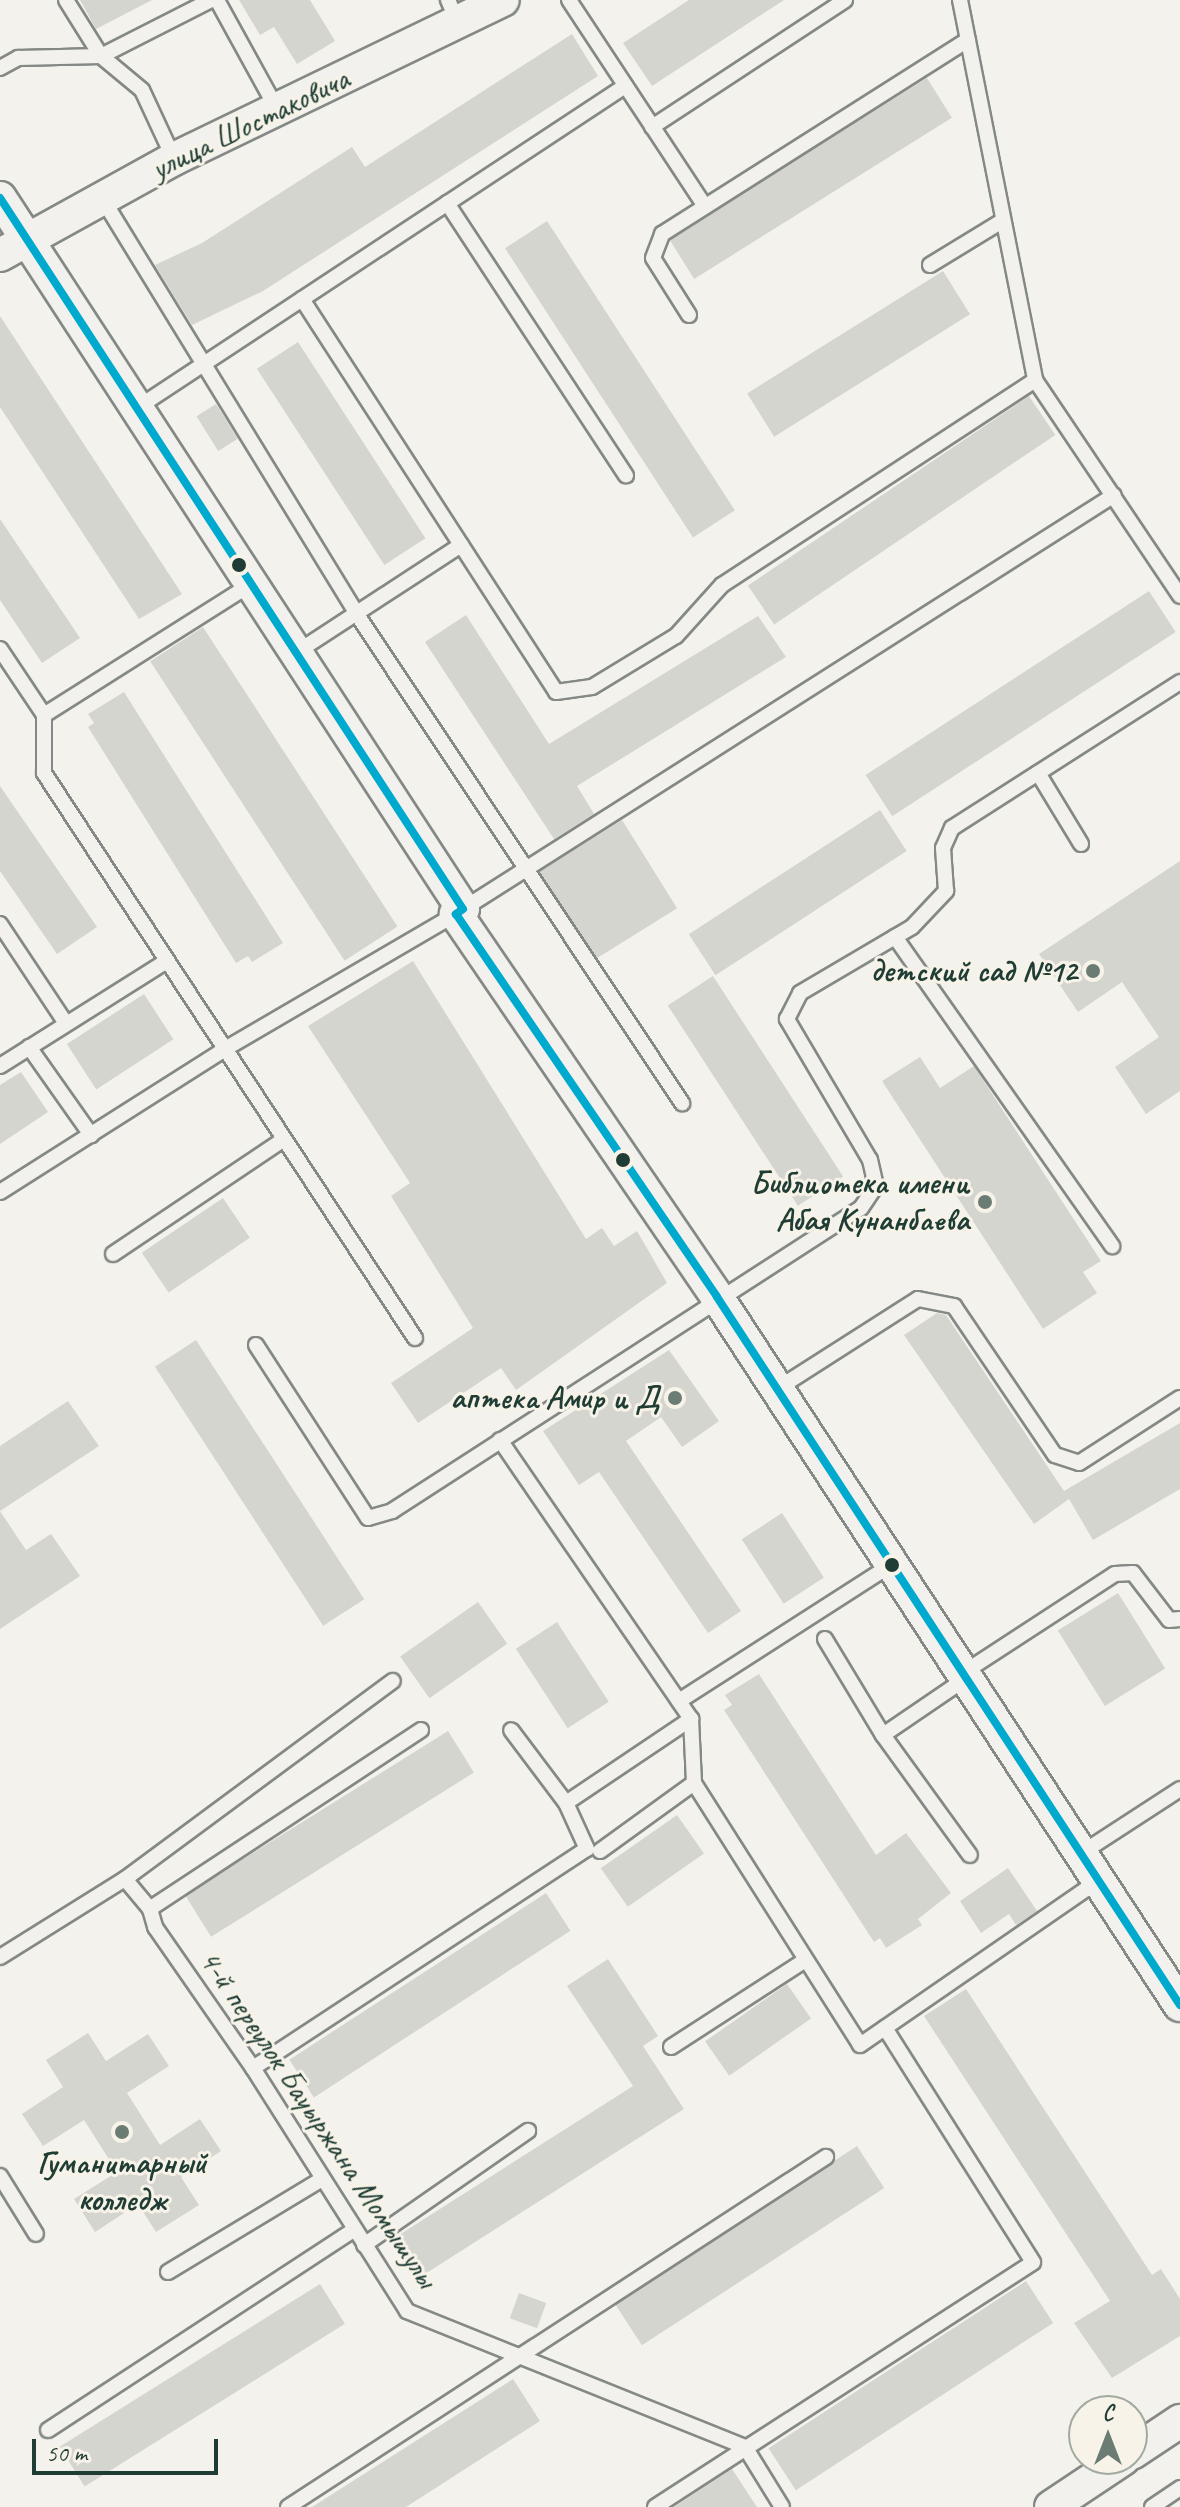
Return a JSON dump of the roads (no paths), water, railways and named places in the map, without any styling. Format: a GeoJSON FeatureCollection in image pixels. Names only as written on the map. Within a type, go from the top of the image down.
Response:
{"type":"FeatureCollection","features":[{"type":"Feature","properties":{"kind":"street","name":"улица Шостаковича"},"geometry":{"type":"LineString","coordinates":[[0,255],[174,159],[277,110],[453,11],[503,0]]}},
{"type":"Feature","properties":{"kind":"street"},"geometry":{"type":"LineString","coordinates":[[0,198],[250,585],[297,652],[460,912],[717,1297],[1180,2005]]}},
{"type":"Feature","properties":{"kind":"street"},"geometry":{"type":"LineString","coordinates":[[1148,2442],[1180,2421]]}},
{"type":"Feature","properties":{"kind":"street"},"geometry":{"type":"LineString","coordinates":[[1051,2507],[1099,2475]]}},
{"type":"Feature","properties":{"kind":"lane"},"geometry":{"type":"LineString","coordinates":[[66,0],[101,56],[142,90],[174,159]]}},
{"type":"Feature","properties":{"kind":"lane"},"geometry":{"type":"LineString","coordinates":[[0,68],[18,58],[101,56],[211,0]]}},
{"type":"Feature","properties":{"kind":"lane"},"geometry":{"type":"LineString","coordinates":[[217,0],[277,110]]}},
{"type":"Feature","properties":{"kind":"lane"},"geometry":{"type":"LineString","coordinates":[[569,0],[704,205]]}},
{"type":"Feature","properties":{"kind":"lane"},"geometry":{"type":"LineString","coordinates":[[652,127],[845,0]]}},
{"type":"Feature","properties":{"kind":"lane"},"geometry":{"type":"LineString","coordinates":[[960,0],[1035,380],[1180,596]]}},
{"type":"Feature","properties":{"kind":"lane"},"geometry":{"type":"LineString","coordinates":[[689,315],[653,258],[662,234],[968,40]]}},
{"type":"Feature","properties":{"kind":"lane"},"geometry":{"type":"LineString","coordinates":[[137,408],[625,86]]}},
{"type":"Feature","properties":{"kind":"lane"},"geometry":{"type":"LineString","coordinates":[[102,198],[206,362],[356,613],[682,1103]]}},
{"type":"Feature","properties":{"kind":"lane"},"geometry":{"type":"LineString","coordinates":[[447,203],[626,475]]}},
{"type":"Feature","properties":{"kind":"lane"},"geometry":{"type":"LineString","coordinates":[[930,265],[1002,221]]}},
{"type":"Feature","properties":{"kind":"lane"},"geometry":{"type":"LineString","coordinates":[[302,299],[556,692],[592,687],[676,636],[722,585],[1035,380]]}},
{"type":"Feature","properties":{"kind":"lane"},"geometry":{"type":"LineString","coordinates":[[0,1192],[225,1049],[460,912],[1114,495]]}},
{"type":"Feature","properties":{"kind":"lane"},"geometry":{"type":"LineString","coordinates":[[297,652],[461,545]]}},
{"type":"Feature","properties":{"kind":"lane"},"geometry":{"type":"LineString","coordinates":[[44,715],[250,585]]}},
{"type":"Feature","properties":{"kind":"lane"},"geometry":{"type":"LineString","coordinates":[[0,649],[44,715],[44,773],[415,1338]]}},
{"type":"Feature","properties":{"kind":"lane"},"geometry":{"type":"LineString","coordinates":[[256,1345],[368,1518],[392,1511],[717,1297],[861,1208],[876,1186],[870,1160],[787,1019],[800,993],[895,937],[946,891],[943,848],[952,828],[1180,682]]}},
{"type":"Feature","properties":{"kind":"lane"},"geometry":{"type":"LineString","coordinates":[[1038,773],[1081,844]]}},
{"type":"Feature","properties":{"kind":"lane"},"geometry":{"type":"LineString","coordinates":[[0,924],[65,1022]]}},
{"type":"Feature","properties":{"kind":"lane"},"geometry":{"type":"LineString","coordinates":[[895,937],[1112,1246]]}},
{"type":"Feature","properties":{"kind":"lane"},"geometry":{"type":"LineString","coordinates":[[0,1066],[65,1022],[167,961]]}},
{"type":"Feature","properties":{"kind":"lane"},"geometry":{"type":"LineString","coordinates":[[29,1047],[91,1135]]}},
{"type":"Feature","properties":{"kind":"lane"},"geometry":{"type":"LineString","coordinates":[[113,1254],[284,1139]]}},
{"type":"Feature","properties":{"kind":"lane"},"geometry":{"type":"LineString","coordinates":[[777,1390],[918,1299],[954,1306],[1055,1455],[1079,1463],[1180,1398]]}},
{"type":"Feature","properties":{"kind":"lane"},"geometry":{"type":"LineString","coordinates":[[500,1440],[691,1719],[694,1783],[860,2045],[1098,1881]]}},
{"type":"Feature","properties":{"kind":"lane"},"geometry":{"type":"LineString","coordinates":[[679,1701],[891,1565]]}},
{"type":"Feature","properties":{"kind":"lane"},"geometry":{"type":"LineString","coordinates":[[883,1735],[1115,1574],[1133,1573],[1169,1620],[1180,1619]]}},
{"type":"Feature","properties":{"kind":"lane"},"geometry":{"type":"LineString","coordinates":[[825,1639],[883,1735],[970,1855]]}},
{"type":"Feature","properties":{"kind":"lane"},"geometry":{"type":"LineString","coordinates":[[0,1957],[125,1879],[393,1681]]}},
{"type":"Feature","properties":{"kind":"lane"},"geometry":{"type":"LineString","coordinates":[[566,1803],[691,1719]]}},
{"type":"Feature","properties":{"kind":"lane"},"geometry":{"type":"LineString","coordinates":[[150,1909],[421,1730]]}},
{"type":"Feature","properties":{"kind":"lane"},"geometry":{"type":"LineString","coordinates":[[253,2068],[587,1849],[566,1803],[511,1730]]}},
{"type":"Feature","properties":{"kind":"lane"},"geometry":{"type":"LineString","coordinates":[[600,1851],[694,1783]]}},
{"type":"Feature","properties":{"kind":"lane"},"geometry":{"type":"LineString","coordinates":[[1080,1854],[1180,1789]]}},
{"type":"Feature","properties":{"kind":"lane","name":"4-й переулок Бауыржана Момышулы"},"geometry":{"type":"LineString","coordinates":[[125,1879],[150,1909],[155,1927],[253,2068],[407,2311],[745,2447]]}},
{"type":"Feature","properties":{"kind":"lane"},"geometry":{"type":"LineString","coordinates":[[671,2047],[804,1961]]}},
{"type":"Feature","properties":{"kind":"lane"},"geometry":{"type":"LineString","coordinates":[[655,2507],[1033,2262],[885,2028]]}},
{"type":"Feature","properties":{"kind":"lane"},"geometry":{"type":"LineString","coordinates":[[364,2245],[528,2131]]}},
{"type":"Feature","properties":{"kind":"lane"},"geometry":{"type":"LineString","coordinates":[[288,2507],[826,2157]]}},
{"type":"Feature","properties":{"kind":"lane"},"geometry":{"type":"LineString","coordinates":[[0,2176],[36,2234]]}},
{"type":"Feature","properties":{"kind":"lane"},"geometry":{"type":"LineString","coordinates":[[168,2272],[322,2179]]}},
{"type":"Feature","properties":{"kind":"lane"},"geometry":{"type":"LineString","coordinates":[[48,2430],[354,2230]]}},
{"type":"Feature","properties":{"kind":"lane"},"geometry":{"type":"LineString","coordinates":[[745,2447],[782,2507]]}},
{"type":"Feature","properties":{"kind":"lane"},"geometry":{"type":"LineString","coordinates":[[1152,2507],[1180,2488]]}},
{"type":"Feature","properties":{"kind":"place","name":"детский сад №12"},"geometry":{"type":"Point","coordinates":[1093,971]}},
{"type":"Feature","properties":{"kind":"place","name":"Библиотека имени Абая Кунанбаева"},"geometry":{"type":"Point","coordinates":[985,1202]}},
{"type":"Feature","properties":{"kind":"place","name":"аптека Амир и Д"},"geometry":{"type":"Point","coordinates":[675,1398]}},
{"type":"Feature","properties":{"kind":"place","name":"Гуманитарный колледж"},"geometry":{"type":"Point","coordinates":[122,2132]}}]}
